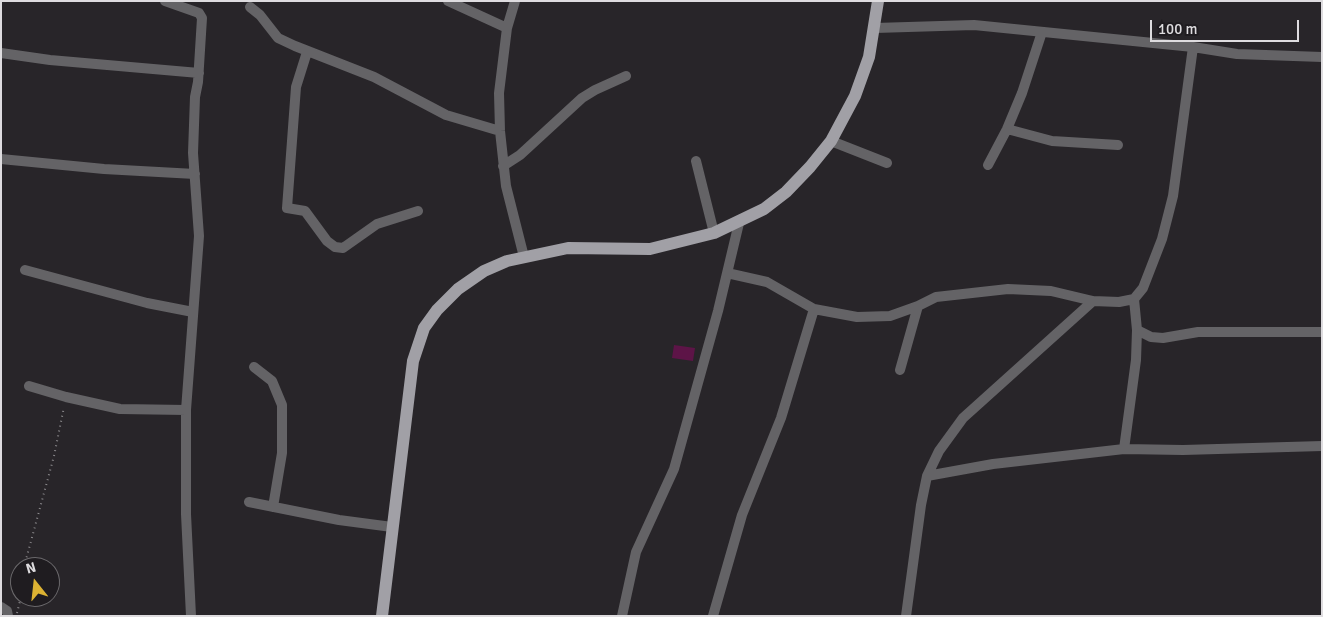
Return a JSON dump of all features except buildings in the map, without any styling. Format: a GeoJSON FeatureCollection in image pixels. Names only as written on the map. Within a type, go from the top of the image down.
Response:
{"type":"FeatureCollection","features":[{"type":"Feature","properties":{"kind":"main road"},"geometry":{"type":"LineString","coordinates":[[382,616],[413,361],[424,328],[437,310],[458,289],[484,271],[524,257],[568,248],[650,249],[714,233],[739,223],[764,209],[786,192],[831,141],[854,96],[869,56],[878,1]]}},
{"type":"Feature","properties":{"kind":"street"},"geometry":{"type":"LineString","coordinates":[[165,1],[192,10],[202,18],[199,73],[195,97],[195,174],[199,236],[186,410],[186,514],[191,616]]}},
{"type":"Feature","properties":{"kind":"street"},"geometry":{"type":"LineString","coordinates":[[448,1],[506,28]]}},
{"type":"Feature","properties":{"kind":"street"},"geometry":{"type":"LineString","coordinates":[[515,1],[506,28],[499,93],[500,131],[503,166],[524,257]]}},
{"type":"Feature","properties":{"kind":"street"},"geometry":{"type":"LineString","coordinates":[[250,7],[264,19],[278,38],[307,52],[374,77],[446,115],[500,131]]}},
{"type":"Feature","properties":{"kind":"street"},"geometry":{"type":"LineString","coordinates":[[875,28],[974,25],[1193,47],[1270,57],[1322,57]]}},
{"type":"Feature","properties":{"kind":"street"},"geometry":{"type":"LineString","coordinates":[[988,165],[1024,86],[1042,32]]}},
{"type":"Feature","properties":{"kind":"street"},"geometry":{"type":"LineString","coordinates":[[728,273],[767,282],[814,309],[857,317],[890,316],[936,297],[1008,289],[1051,290],[1093,301],[1119,302],[1134,298],[1143,288],[1162,239],[1173,196],[1193,47]]}},
{"type":"Feature","properties":{"kind":"street"},"geometry":{"type":"LineString","coordinates":[[307,52],[296,87],[287,208],[305,211],[327,241],[336,247],[343,248],[377,224],[418,211]]}},
{"type":"Feature","properties":{"kind":"street"},"geometry":{"type":"LineString","coordinates":[[1,53],[50,60],[199,73]]}},
{"type":"Feature","properties":{"kind":"street"},"geometry":{"type":"LineString","coordinates":[[503,166],[520,155],[582,98],[626,76]]}},
{"type":"Feature","properties":{"kind":"street"},"geometry":{"type":"LineString","coordinates":[[1006,129],[1052,141],[1118,145]]}},
{"type":"Feature","properties":{"kind":"street"},"geometry":{"type":"LineString","coordinates":[[831,141],[887,163]]}},
{"type":"Feature","properties":{"kind":"street"},"geometry":{"type":"LineString","coordinates":[[1,159],[104,169],[195,174]]}},
{"type":"Feature","properties":{"kind":"street"},"geometry":{"type":"LineString","coordinates":[[696,161],[714,233]]}},
{"type":"Feature","properties":{"kind":"street"},"geometry":{"type":"LineString","coordinates":[[622,616],[636,552],[674,469],[728,273],[739,223]]}},
{"type":"Feature","properties":{"kind":"street"},"geometry":{"type":"LineString","coordinates":[[25,270],[147,303],[193,312]]}},
{"type":"Feature","properties":{"kind":"street"},"geometry":{"type":"LineString","coordinates":[[1124,449],[1133,392],[1137,330],[1134,298]]}},
{"type":"Feature","properties":{"kind":"street"},"geometry":{"type":"LineString","coordinates":[[906,616],[921,505],[927,476],[940,451],[963,418],[1093,301]]}},
{"type":"Feature","properties":{"kind":"street"},"geometry":{"type":"LineString","coordinates":[[900,370],[918,306]]}},
{"type":"Feature","properties":{"kind":"street"},"geometry":{"type":"LineString","coordinates":[[713,616],[742,515],[781,418],[814,309]]}},
{"type":"Feature","properties":{"kind":"street"},"geometry":{"type":"LineString","coordinates":[[1137,330],[1151,337],[1164,338],[1198,332],[1322,332]]}},
{"type":"Feature","properties":{"kind":"street"},"geometry":{"type":"LineString","coordinates":[[254,367],[272,381],[282,405],[282,453],[273,507]]}},
{"type":"Feature","properties":{"kind":"street"},"geometry":{"type":"LineString","coordinates":[[29,386],[66,397],[120,408],[186,410]]}},
{"type":"Feature","properties":{"kind":"street"},"geometry":{"type":"LineString","coordinates":[[927,476],[993,464],[1124,449],[1182,450],[1322,446]]}},
{"type":"Feature","properties":{"kind":"street"},"geometry":{"type":"LineString","coordinates":[[249,502],[339,520],[392,527]]}},
{"type":"Feature","properties":{"kind":"street"},"geometry":{"type":"LineString","coordinates":[[1,607],[7,611],[8,616]]}},
{"type":"Feature","properties":{"kind":"path"},"geometry":{"type":"LineString","coordinates":[[27,557],[54,456],[66,397]]}}]}
